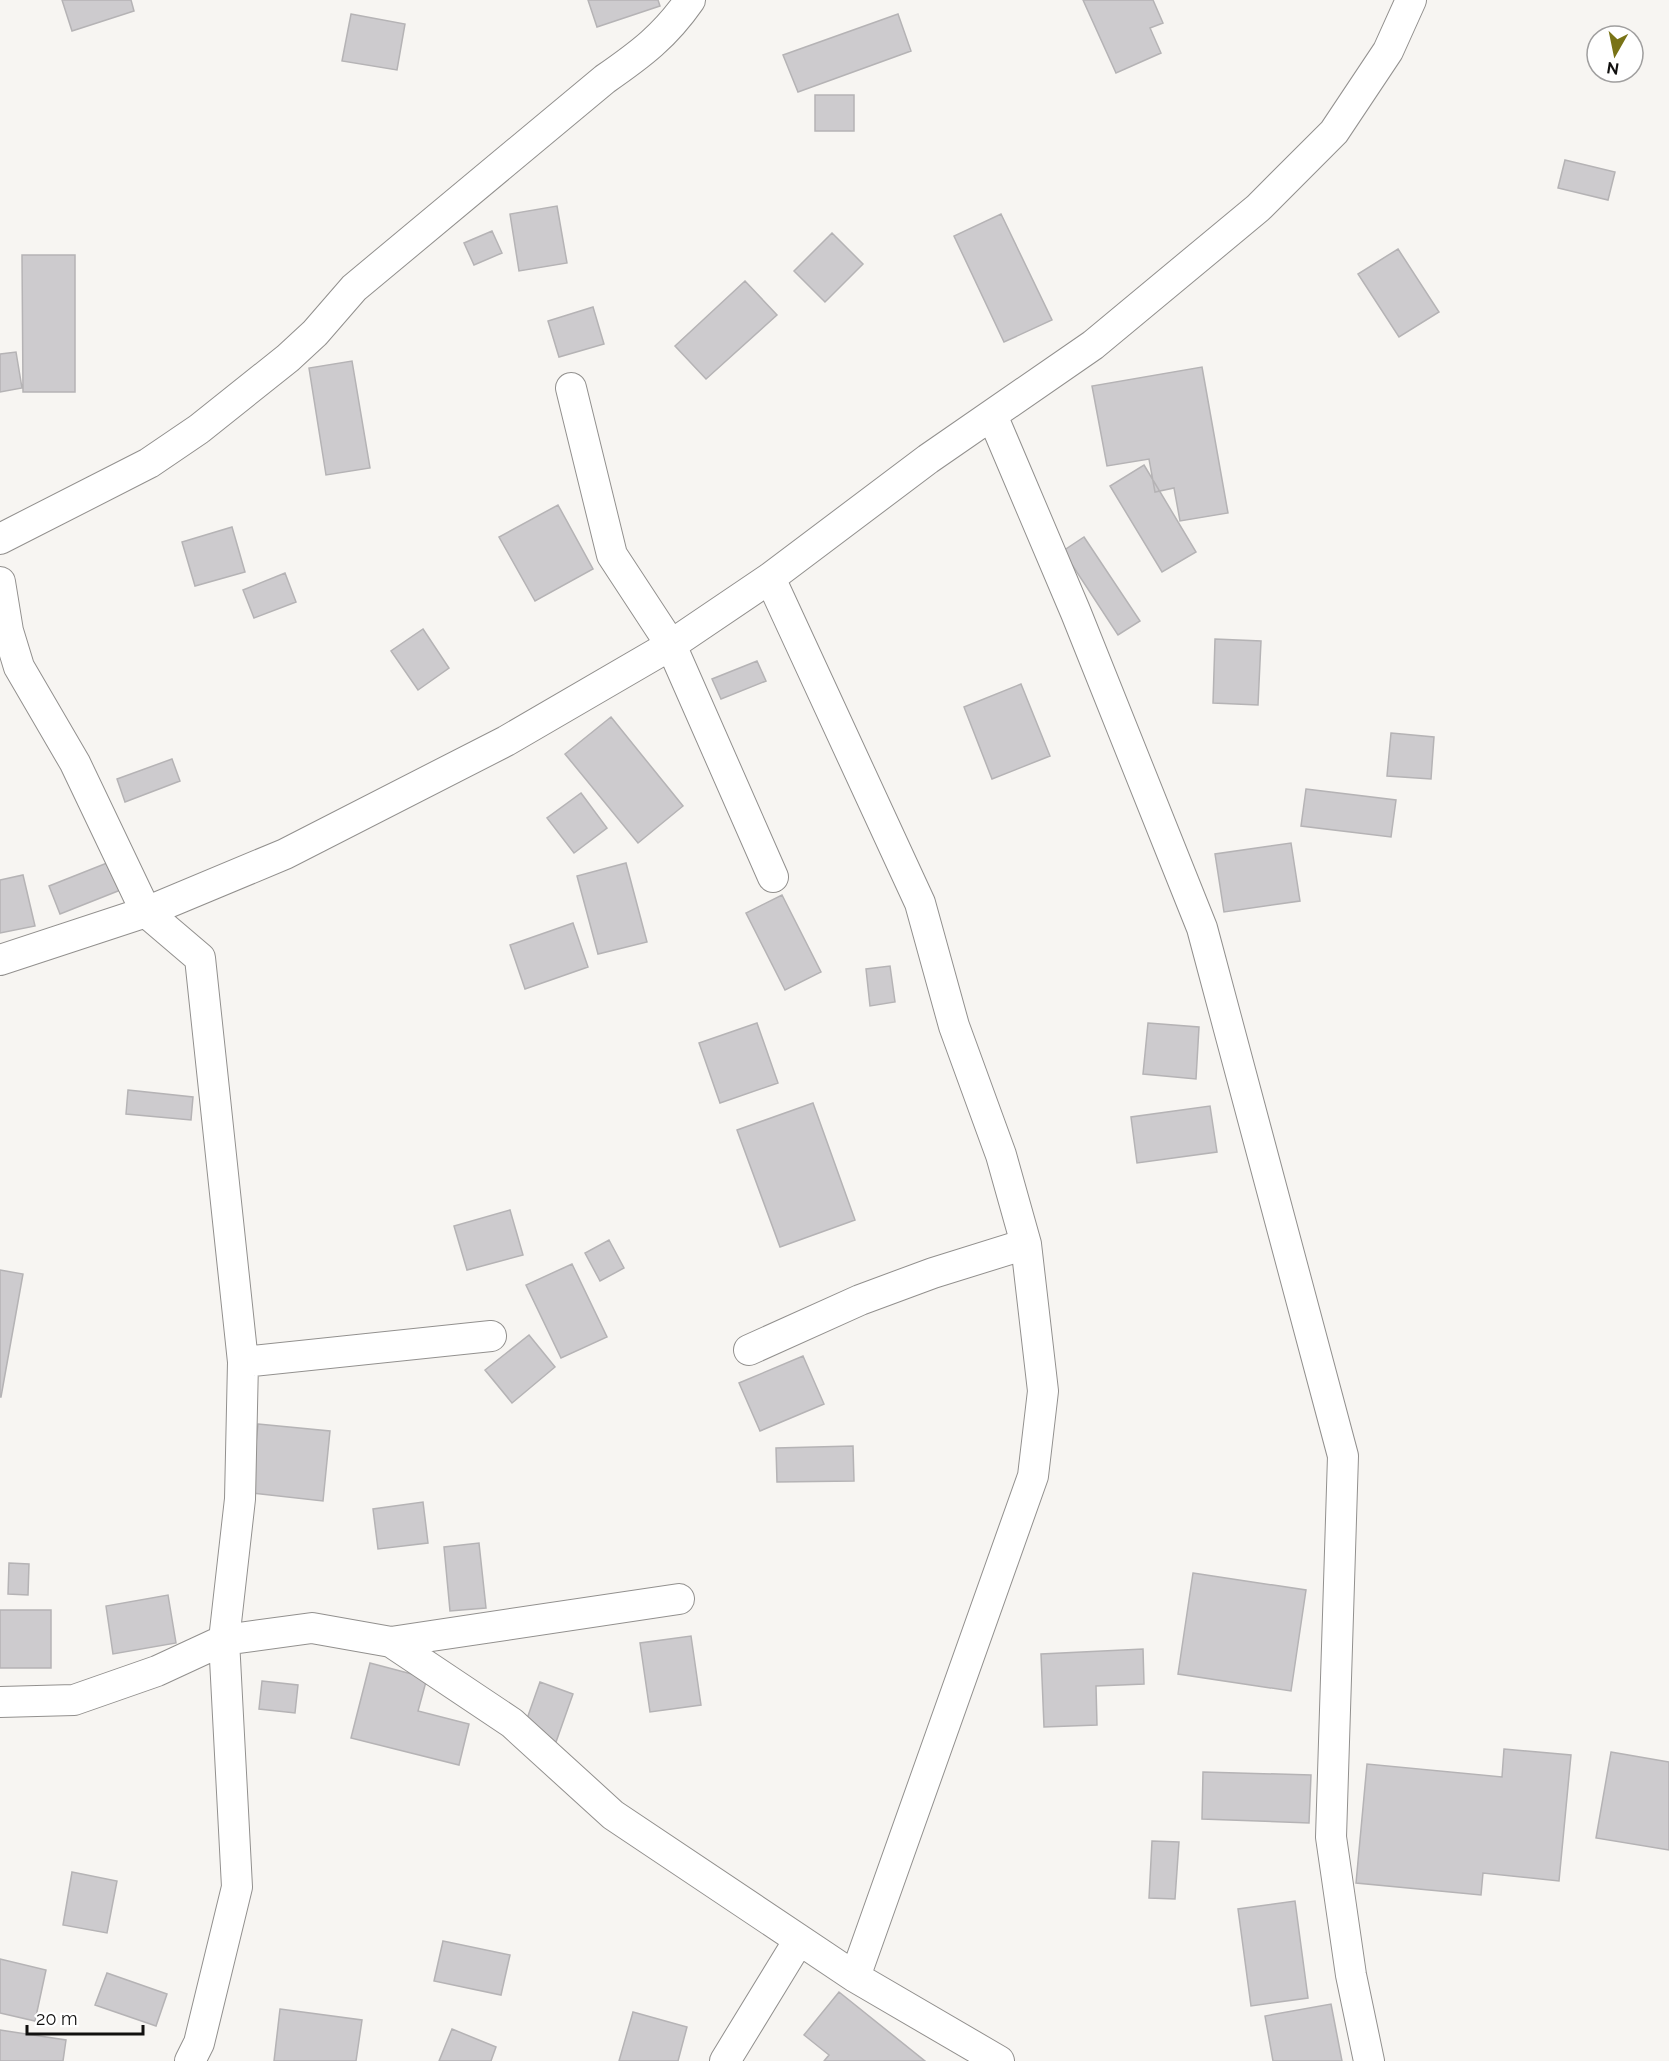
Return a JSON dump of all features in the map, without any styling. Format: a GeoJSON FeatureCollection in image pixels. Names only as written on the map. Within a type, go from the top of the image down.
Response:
{"type":"FeatureCollection","features":[{"type":"Feature","properties":{"kind":"street"},"geometry":{"type":"LineString","coordinates":[[0,539],[149,463],[199,429],[315,333],[354,288],[606,79],[649,48],[690,0]]}},
{"type":"Feature","properties":{"kind":"street"},"geometry":{"type":"LineString","coordinates":[[0,960],[146,912],[285,854],[506,741],[670,645],[770,578],[928,459],[1093,345],[1258,208],[1334,132],[1388,51],[1411,0]]}},
{"type":"Feature","properties":{"kind":"street"},"geometry":{"type":"LineString","coordinates":[[571,388],[612,555],[670,645],[773,877]]}},
{"type":"Feature","properties":{"kind":"street"},"geometry":{"type":"LineString","coordinates":[[992,415],[1076,613],[1202,928],[1343,1456],[1331,1837],[1352,1975],[1369,2061]]}},
{"type":"Feature","properties":{"kind":"street"},"geometry":{"type":"LineString","coordinates":[[770,578],[920,903],[954,1026],[1001,1155],[1026,1244],[1043,1391],[1032,1476],[855,1977]]}},
{"type":"Feature","properties":{"kind":"street"},"geometry":{"type":"LineString","coordinates":[[0,582],[8,632],[19,668],[75,763],[146,912],[200,958],[243,1362],[240,1498],[224,1640],[237,1887],[199,2043],[190,2061]]}},
{"type":"Feature","properties":{"kind":"street"},"geometry":{"type":"LineString","coordinates":[[749,1350],[860,1300],[933,1273],[1026,1244]]}},
{"type":"Feature","properties":{"kind":"street"},"geometry":{"type":"LineString","coordinates":[[243,1362],[490,1336]]}},
{"type":"Feature","properties":{"kind":"street"},"geometry":{"type":"LineString","coordinates":[[0,1702],[74,1700],[157,1671],[224,1640],[312,1628],[391,1642],[679,1599]]}},
{"type":"Feature","properties":{"kind":"street"},"geometry":{"type":"LineString","coordinates":[[391,1642],[512,1723],[613,1815],[855,1977],[999,2061]]}},
{"type":"Feature","properties":{"kind":"street"},"geometry":{"type":"LineString","coordinates":[[725,2061],[799,1940]]}},
{"type":"Feature","properties":{"kind":"building"},"geometry":{"type":"Polygon","coordinates":[[[62,0],[131,0],[134,11],[72,31],[62,0]]]}},
{"type":"Feature","properties":{"kind":"building"},"geometry":{"type":"Polygon","coordinates":[[[588,0],[658,0],[660,6],[597,27],[588,0]]]}},
{"type":"Feature","properties":{"kind":"building"},"geometry":{"type":"Polygon","coordinates":[[[1083,0],[1153,0],[1163,23],[1150,28],[1161,53],[1116,73],[1083,0]]]}},
{"type":"Feature","properties":{"kind":"building"},"geometry":{"type":"Polygon","coordinates":[[[351,14],[405,24],[397,70],[342,61],[351,14]]]}},
{"type":"Feature","properties":{"kind":"building"},"geometry":{"type":"Polygon","coordinates":[[[898,14],[911,51],[798,92],[783,55],[898,14]]]}},
{"type":"Feature","properties":{"kind":"building"},"geometry":{"type":"Polygon","coordinates":[[[815,95],[854,95],[854,131],[815,131],[815,95]]]}},
{"type":"Feature","properties":{"kind":"building"},"geometry":{"type":"Polygon","coordinates":[[[1565,160],[1615,172],[1608,200],[1558,188],[1565,160]]]}},
{"type":"Feature","properties":{"kind":"building"},"geometry":{"type":"Polygon","coordinates":[[[557,206],[567,263],[519,271],[510,214],[557,206]]]}},
{"type":"Feature","properties":{"kind":"building"},"geometry":{"type":"Polygon","coordinates":[[[1001,214],[1052,320],[1004,342],[954,236],[1001,214]]]}},
{"type":"Feature","properties":{"kind":"building"},"geometry":{"type":"Polygon","coordinates":[[[492,231],[502,253],[474,265],[464,243],[492,231]]]}},
{"type":"Feature","properties":{"kind":"building"},"geometry":{"type":"Polygon","coordinates":[[[832,233],[863,264],[825,302],[794,271],[832,233]]]}},
{"type":"Feature","properties":{"kind":"building"},"geometry":{"type":"Polygon","coordinates":[[[1398,249],[1439,312],[1399,337],[1358,274],[1398,249]]]}},
{"type":"Feature","properties":{"kind":"building"},"geometry":{"type":"Polygon","coordinates":[[[22,255],[75,255],[75,392],[23,392],[22,255]]]}},
{"type":"Feature","properties":{"kind":"building"},"geometry":{"type":"Polygon","coordinates":[[[745,281],[777,315],[706,379],[675,346],[745,281]]]}},
{"type":"Feature","properties":{"kind":"building"},"geometry":{"type":"Polygon","coordinates":[[[593,307],[604,344],[559,357],[548,321],[593,307]]]}},
{"type":"Feature","properties":{"kind":"building"},"geometry":{"type":"Polygon","coordinates":[[[16,352],[22,388],[0,392],[0,354],[16,352]]]}},
{"type":"Feature","properties":{"kind":"building"},"geometry":{"type":"Polygon","coordinates":[[[352,361],[370,468],[326,475],[309,368],[352,361]]]}},
{"type":"Feature","properties":{"kind":"building"},"geometry":{"type":"Polygon","coordinates":[[[1202,367],[1228,513],[1180,521],[1174,488],[1155,492],[1149,459],[1107,466],[1092,386],[1202,367]]]}},
{"type":"Feature","properties":{"kind":"building"},"geometry":{"type":"Polygon","coordinates":[[[1144,465],[1196,552],[1162,572],[1110,486],[1144,465]]]}},
{"type":"Feature","properties":{"kind":"building"},"geometry":{"type":"Polygon","coordinates":[[[558,505],[593,569],[535,601],[499,537],[558,505]]]}},
{"type":"Feature","properties":{"kind":"building"},"geometry":{"type":"Polygon","coordinates":[[[232,527],[245,572],[195,586],[182,542],[232,527]]]}},
{"type":"Feature","properties":{"kind":"building"},"geometry":{"type":"Polygon","coordinates":[[[1084,537],[1140,621],[1118,635],[1063,551],[1084,537]]]}},
{"type":"Feature","properties":{"kind":"building"},"geometry":{"type":"Polygon","coordinates":[[[285,573],[296,602],[254,618],[243,590],[285,573]]]}},
{"type":"Feature","properties":{"kind":"building"},"geometry":{"type":"Polygon","coordinates":[[[423,629],[449,668],[418,690],[391,651],[423,629]]]}},
{"type":"Feature","properties":{"kind":"building"},"geometry":{"type":"Polygon","coordinates":[[[1215,639],[1261,641],[1258,705],[1213,703],[1215,639]]]}},
{"type":"Feature","properties":{"kind":"building"},"geometry":{"type":"Polygon","coordinates":[[[757,661],[766,681],[721,699],[712,679],[757,661]]]}},
{"type":"Feature","properties":{"kind":"building"},"geometry":{"type":"Polygon","coordinates":[[[1021,684],[1050,756],[992,779],[964,707],[1021,684]]]}},
{"type":"Feature","properties":{"kind":"building"},"geometry":{"type":"Polygon","coordinates":[[[611,717],[683,806],[638,843],[565,754],[611,717]]]}},
{"type":"Feature","properties":{"kind":"building"},"geometry":{"type":"Polygon","coordinates":[[[1391,733],[1434,737],[1431,779],[1387,776],[1391,733]]]}},
{"type":"Feature","properties":{"kind":"building"},"geometry":{"type":"Polygon","coordinates":[[[172,759],[180,781],[125,802],[117,779],[172,759]]]}},
{"type":"Feature","properties":{"kind":"building"},"geometry":{"type":"Polygon","coordinates":[[[1306,789],[1396,800],[1391,837],[1301,826],[1306,789]]]}},
{"type":"Feature","properties":{"kind":"building"},"geometry":{"type":"Polygon","coordinates":[[[581,793],[607,828],[574,853],[547,818],[581,793]]]}},
{"type":"Feature","properties":{"kind":"building"},"geometry":{"type":"Polygon","coordinates":[[[1291,843],[1300,901],[1224,912],[1215,854],[1291,843]]]}},
{"type":"Feature","properties":{"kind":"building"},"geometry":{"type":"Polygon","coordinates":[[[112,861],[123,889],[60,914],[49,886],[112,861]]]}},
{"type":"Feature","properties":{"kind":"building"},"geometry":{"type":"Polygon","coordinates":[[[626,863],[647,942],[598,954],[577,876],[626,863]]]}},
{"type":"Feature","properties":{"kind":"building"},"geometry":{"type":"Polygon","coordinates":[[[23,875],[35,926],[0,933],[0,880],[23,875]]]}},
{"type":"Feature","properties":{"kind":"building"},"geometry":{"type":"Polygon","coordinates":[[[782,895],[821,972],[785,990],[746,913],[782,895]]]}},
{"type":"Feature","properties":{"kind":"building"},"geometry":{"type":"Polygon","coordinates":[[[573,923],[588,967],[525,989],[510,945],[573,923]]]}},
{"type":"Feature","properties":{"kind":"building"},"geometry":{"type":"Polygon","coordinates":[[[890,966],[895,1002],[870,1006],[866,969],[890,966]]]}},
{"type":"Feature","properties":{"kind":"building"},"geometry":{"type":"Polygon","coordinates":[[[757,1023],[778,1083],[720,1103],[699,1043],[757,1023]]]}},
{"type":"Feature","properties":{"kind":"building"},"geometry":{"type":"Polygon","coordinates":[[[1148,1023],[1199,1027],[1196,1079],[1143,1074],[1148,1023]]]}},
{"type":"Feature","properties":{"kind":"building"},"geometry":{"type":"Polygon","coordinates":[[[128,1090],[193,1097],[191,1120],[126,1114],[128,1090]]]}},
{"type":"Feature","properties":{"kind":"building"},"geometry":{"type":"Polygon","coordinates":[[[813,1103],[855,1220],[780,1247],[737,1130],[813,1103]]]}},
{"type":"Feature","properties":{"kind":"building"},"geometry":{"type":"Polygon","coordinates":[[[1210,1106],[1217,1152],[1137,1163],[1131,1117],[1210,1106]]]}},
{"type":"Feature","properties":{"kind":"building"},"geometry":{"type":"Polygon","coordinates":[[[510,1210],[523,1255],[467,1270],[454,1226],[510,1210]]]}},
{"type":"Feature","properties":{"kind":"building"},"geometry":{"type":"Polygon","coordinates":[[[609,1240],[624,1268],[600,1281],[585,1253],[609,1240]]]}},
{"type":"Feature","properties":{"kind":"building"},"geometry":{"type":"Polygon","coordinates":[[[572,1264],[607,1337],[561,1358],[526,1285],[572,1264]]]}},
{"type":"Feature","properties":{"kind":"building"},"geometry":{"type":"Polygon","coordinates":[[[0,1270],[23,1274],[1,1397],[0,1397],[0,1270]]]}},
{"type":"Feature","properties":{"kind":"building"},"geometry":{"type":"Polygon","coordinates":[[[529,1335],[555,1367],[512,1403],[485,1370],[529,1335]]]}},
{"type":"Feature","properties":{"kind":"building"},"geometry":{"type":"Polygon","coordinates":[[[803,1356],[824,1404],[760,1431],[739,1383],[803,1356]]]}},
{"type":"Feature","properties":{"kind":"building"},"geometry":{"type":"Polygon","coordinates":[[[258,1424],[330,1431],[323,1501],[251,1493],[258,1424]]]}},
{"type":"Feature","properties":{"kind":"building"},"geometry":{"type":"Polygon","coordinates":[[[853,1446],[854,1481],[777,1482],[776,1448],[853,1446]]]}},
{"type":"Feature","properties":{"kind":"building"},"geometry":{"type":"Polygon","coordinates":[[[423,1502],[428,1543],[378,1549],[373,1509],[423,1502]]]}},
{"type":"Feature","properties":{"kind":"building"},"geometry":{"type":"Polygon","coordinates":[[[479,1543],[486,1608],[450,1611],[444,1547],[479,1543]]]}},
{"type":"Feature","properties":{"kind":"building"},"geometry":{"type":"Polygon","coordinates":[[[9,1563],[29,1564],[28,1595],[8,1594],[9,1563]]]}},
{"type":"Feature","properties":{"kind":"building"},"geometry":{"type":"Polygon","coordinates":[[[1193,1573],[1306,1590],[1291,1691],[1178,1674],[1193,1573]]]}},
{"type":"Feature","properties":{"kind":"building"},"geometry":{"type":"Polygon","coordinates":[[[168,1595],[176,1643],[113,1654],[106,1606],[168,1595]]]}},
{"type":"Feature","properties":{"kind":"building"},"geometry":{"type":"Polygon","coordinates":[[[0,1610],[51,1610],[51,1668],[0,1668],[0,1610]]]}},
{"type":"Feature","properties":{"kind":"building"},"geometry":{"type":"Polygon","coordinates":[[[691,1636],[701,1705],[650,1712],[640,1643],[691,1636]]]}},
{"type":"Feature","properties":{"kind":"building"},"geometry":{"type":"Polygon","coordinates":[[[1143,1649],[1144,1684],[1096,1686],[1097,1725],[1044,1727],[1041,1654],[1143,1649]]]}},
{"type":"Feature","properties":{"kind":"building"},"geometry":{"type":"Polygon","coordinates":[[[370,1663],[427,1678],[418,1711],[469,1724],[459,1765],[351,1738],[370,1663]]]}},
{"type":"Feature","properties":{"kind":"building"},"geometry":{"type":"Polygon","coordinates":[[[262,1681],[298,1685],[295,1713],[259,1709],[262,1681]]]}},
{"type":"Feature","properties":{"kind":"building"},"geometry":{"type":"Polygon","coordinates":[[[540,1682],[573,1694],[556,1742],[523,1730],[540,1682]]]}},
{"type":"Feature","properties":{"kind":"building"},"geometry":{"type":"Polygon","coordinates":[[[1504,1749],[1571,1755],[1559,1881],[1483,1873],[1481,1895],[1356,1883],[1367,1764],[1502,1777],[1504,1749]]]}},
{"type":"Feature","properties":{"kind":"building"},"geometry":{"type":"Polygon","coordinates":[[[1611,1752],[1669,1762],[1669,1850],[1596,1838],[1611,1752]]]}},
{"type":"Feature","properties":{"kind":"building"},"geometry":{"type":"Polygon","coordinates":[[[1203,1772],[1311,1775],[1309,1823],[1202,1819],[1203,1772]]]}},
{"type":"Feature","properties":{"kind":"building"},"geometry":{"type":"Polygon","coordinates":[[[1152,1841],[1179,1842],[1175,1899],[1149,1898],[1152,1841]]]}},
{"type":"Feature","properties":{"kind":"building"},"geometry":{"type":"Polygon","coordinates":[[[72,1872],[117,1881],[107,1933],[63,1925],[72,1872]]]}},
{"type":"Feature","properties":{"kind":"building"},"geometry":{"type":"Polygon","coordinates":[[[1295,1901],[1308,1998],[1251,2006],[1238,1909],[1295,1901]]]}},
{"type":"Feature","properties":{"kind":"building"},"geometry":{"type":"Polygon","coordinates":[[[443,1941],[510,1955],[501,1995],[434,1981],[443,1941]]]}},
{"type":"Feature","properties":{"kind":"building"},"geometry":{"type":"Polygon","coordinates":[[[0,1959],[46,1970],[35,2021],[0,2013],[0,1959]]]}},
{"type":"Feature","properties":{"kind":"building"},"geometry":{"type":"Polygon","coordinates":[[[107,1973],[167,1994],[156,2026],[95,2005],[107,1973]]]}},
{"type":"Feature","properties":{"kind":"building"},"geometry":{"type":"Polygon","coordinates":[[[839,1992],[925,2061],[824,2061],[829,2055],[804,2035],[839,1992]]]}},
{"type":"Feature","properties":{"kind":"building"},"geometry":{"type":"Polygon","coordinates":[[[1331,2004],[1342,2061],[1273,2061],[1265,2016],[1331,2004]]]}},
{"type":"Feature","properties":{"kind":"building"},"geometry":{"type":"Polygon","coordinates":[[[280,2009],[362,2020],[356,2061],[274,2061],[280,2009]]]}},
{"type":"Feature","properties":{"kind":"building"},"geometry":{"type":"Polygon","coordinates":[[[633,2012],[687,2027],[678,2061],[619,2061],[633,2012]]]}},
{"type":"Feature","properties":{"kind":"building"},"geometry":{"type":"Polygon","coordinates":[[[452,2029],[496,2047],[491,2061],[439,2061],[452,2029]]]}},
{"type":"Feature","properties":{"kind":"building"},"geometry":{"type":"Polygon","coordinates":[[[0,2030],[66,2040],[63,2061],[0,2061],[0,2030]]]}}]}
